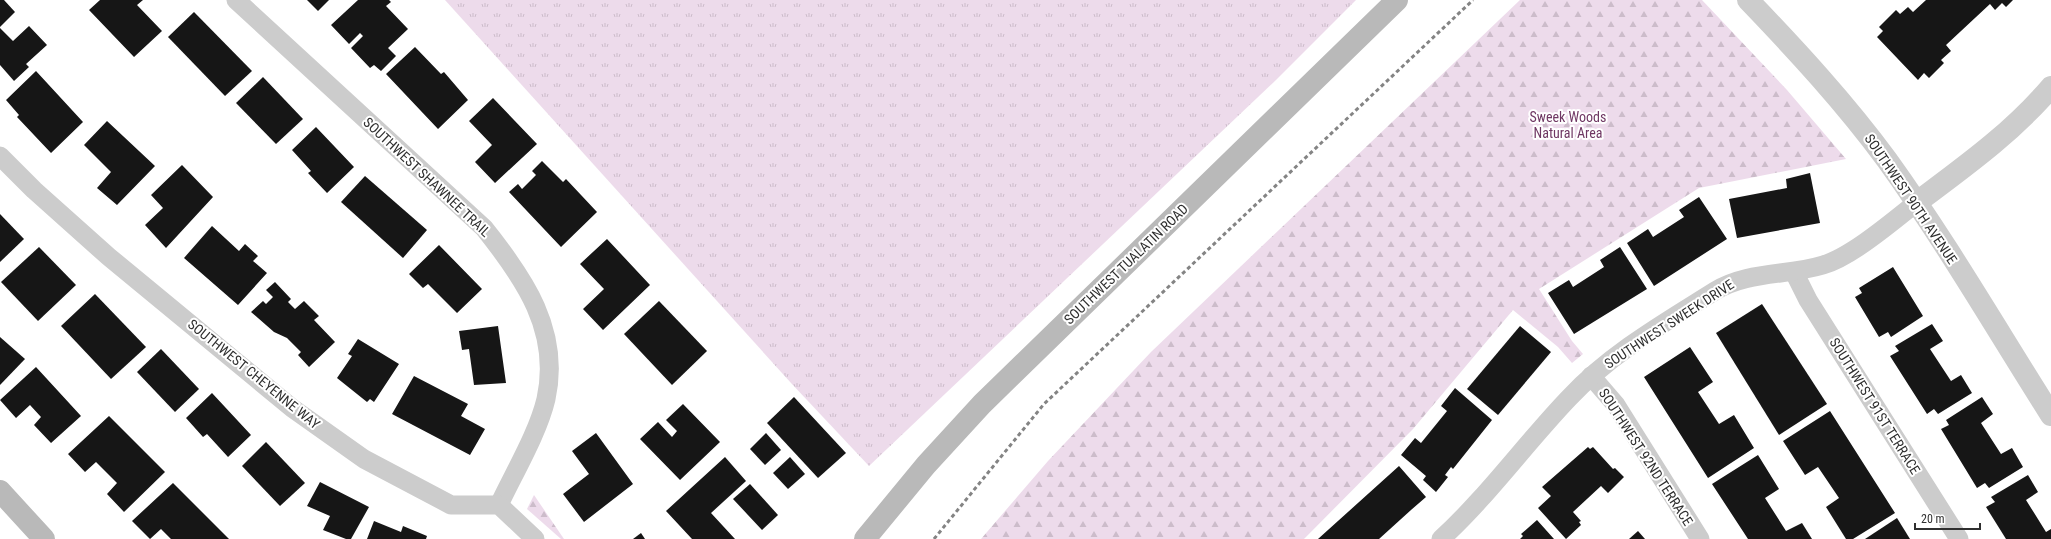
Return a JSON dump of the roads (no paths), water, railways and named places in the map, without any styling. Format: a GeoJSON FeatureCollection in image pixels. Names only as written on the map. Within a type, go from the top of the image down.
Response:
{"type":"FeatureCollection","features":[{"type":"Feature","properties":{"kind":"main road","name":"SOUTHWEST TUALATIN ROAD"},"geometry":{"type":"LineString","coordinates":[[865,539],[926,465],[988,398],[1398,0]]}},
{"type":"Feature","properties":{"kind":"main road"},"geometry":{"type":"LineString","coordinates":[[0,491],[44,539]]}},
{"type":"Feature","properties":{"kind":"street","name":"SOUTHWEST SHAWNEE TRAIL"},"geometry":{"type":"LineString","coordinates":[[236,0],[484,228],[508,258],[532,296],[543,326],[549,363],[546,399],[534,432],[499,505]]}},
{"type":"Feature","properties":{"kind":"street","name":"SOUTHWEST 90TH AVENUE"},"geometry":{"type":"LineString","coordinates":[[1748,0],[1844,106],[1887,161],[1916,203],[2051,415]]}},
{"type":"Feature","properties":{"kind":"street","name":"SOUTHWEST SWEEK DRIVE"},"geometry":{"type":"LineString","coordinates":[[1441,539],[1479,501],[1569,398],[1612,358],[1717,290],[1739,279],[1794,272],[1825,264],[1856,248],[1987,150],[2051,88]]}},
{"type":"Feature","properties":{"kind":"street","name":"SOUTHWEST CHEYENNE WAY"},"geometry":{"type":"LineString","coordinates":[[0,156],[34,190],[115,262],[292,408],[364,459],[451,505],[499,505]]}},
{"type":"Feature","properties":{"kind":"street","name":"SOUTHWEST 91ST TERRACE"},"geometry":{"type":"LineString","coordinates":[[1794,272],[1808,300],[1959,539]]}},
{"type":"Feature","properties":{"kind":"street","name":"SOUTHWEST 92ND TERRACE"},"geometry":{"type":"LineString","coordinates":[[1592,376],[1616,405],[1700,539]]}},
{"type":"Feature","properties":{"kind":"street"},"geometry":{"type":"LineString","coordinates":[[499,505],[534,539]]}},
{"type":"Feature","properties":{"kind":"railway"},"geometry":{"type":"LineString","coordinates":[[934,539],[1044,404],[1473,0]]}},
{"type":"Feature","properties":{"kind":"park label","name":"Sweek Woods Natural Area"},"geometry":{"type":"Point","coordinates":[1568,126]}}]}
